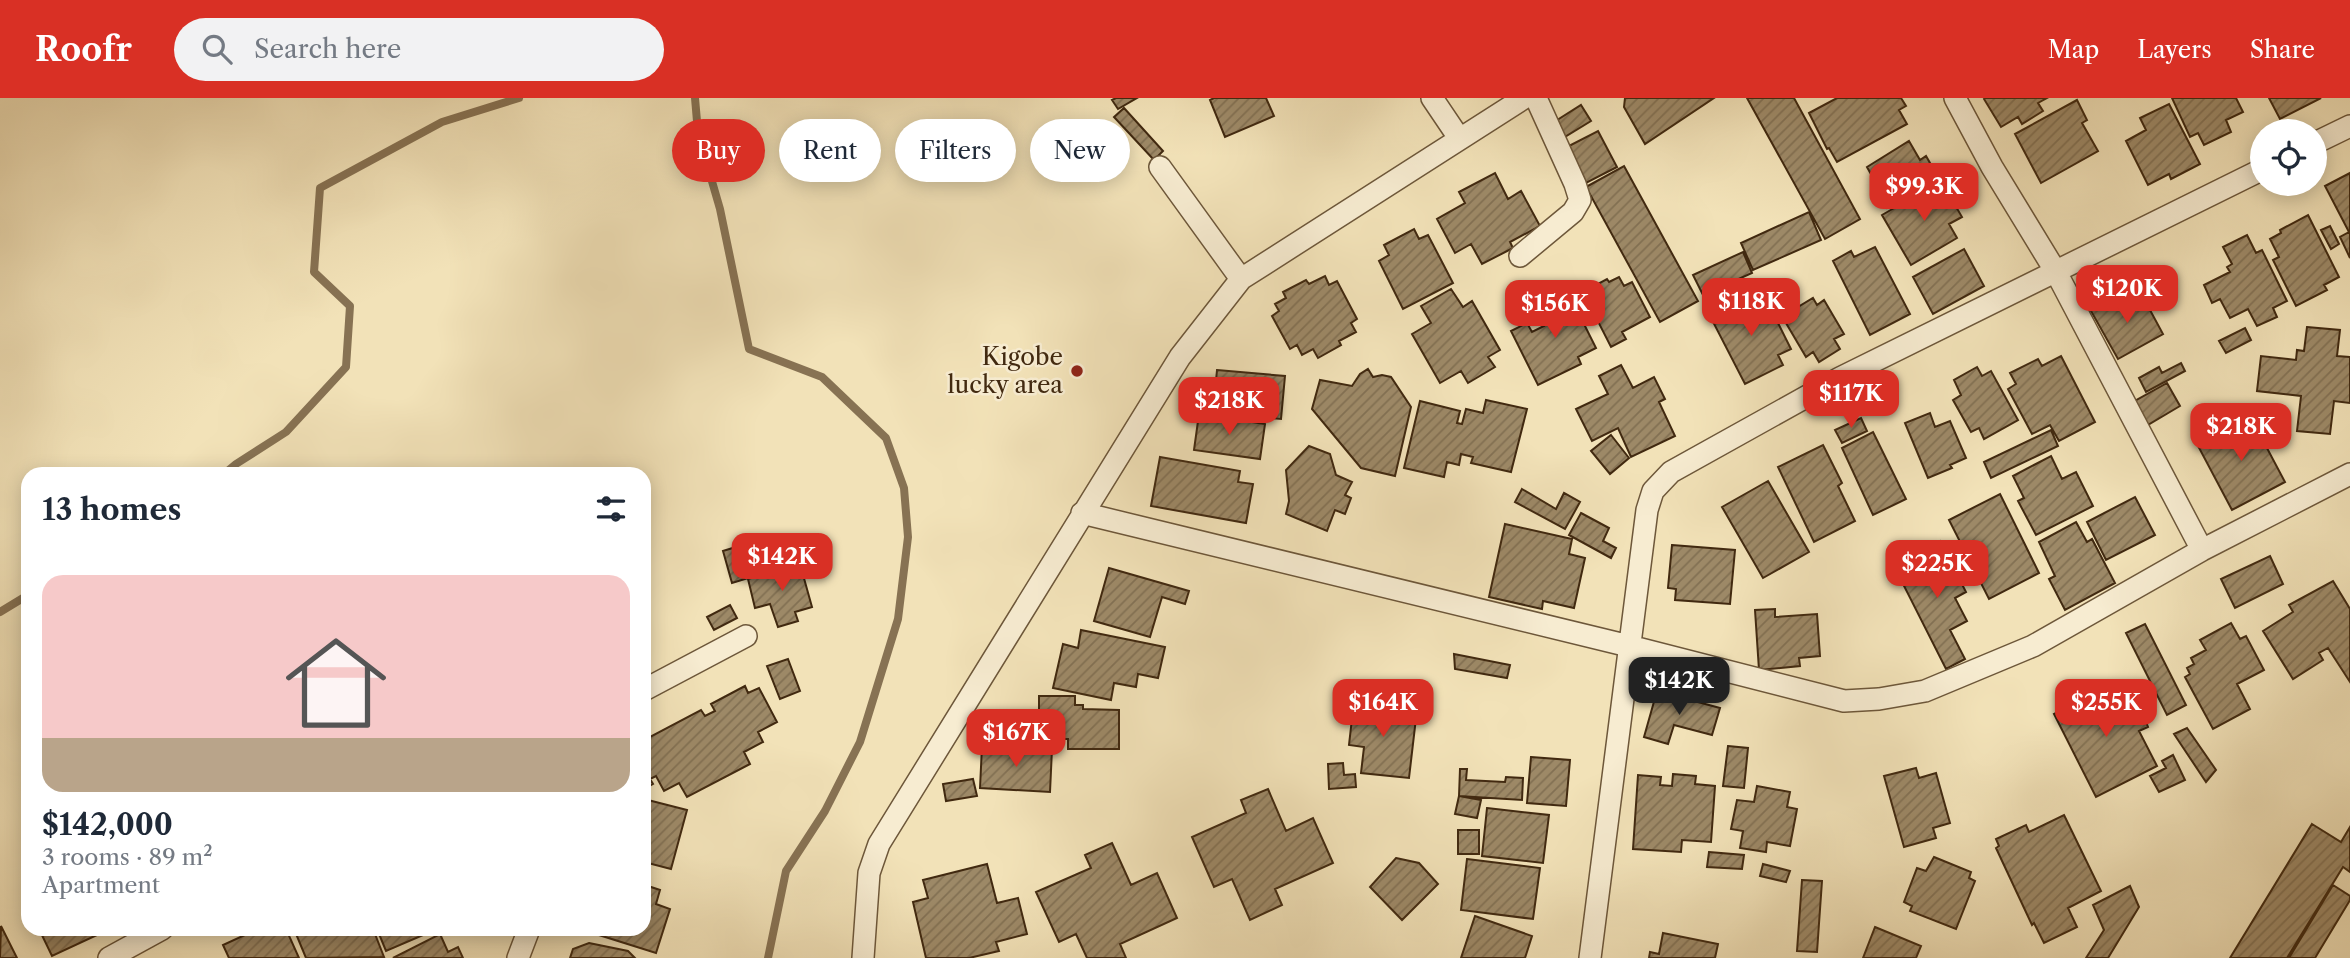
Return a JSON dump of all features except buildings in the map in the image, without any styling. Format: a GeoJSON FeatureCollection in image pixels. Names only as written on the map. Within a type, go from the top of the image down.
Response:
{"type":"FeatureCollection","features":[{"type":"Feature","properties":{"kind":"street"},"geometry":{"type":"LineString","coordinates":[[1432,98],[1459,138]]}},
{"type":"Feature","properties":{"kind":"street"},"geometry":{"type":"LineString","coordinates":[[863,958],[869,873],[879,844],[1180,357],[1241,279],[1524,98]]}},
{"type":"Feature","properties":{"kind":"street"},"geometry":{"type":"LineString","coordinates":[[1520,256],[1573,212],[1580,200],[1576,184],[1536,98]]}},
{"type":"Feature","properties":{"kind":"street"},"geometry":{"type":"LineString","coordinates":[[1955,98],[1992,166],[2056,272],[2202,551]]}},
{"type":"Feature","properties":{"kind":"street"},"geometry":{"type":"LineString","coordinates":[[2327,137],[2350,126]]}},
{"type":"Feature","properties":{"kind":"street"},"geometry":{"type":"LineString","coordinates":[[1160,167],[1241,279]]}},
{"type":"Feature","properties":{"kind":"street"},"geometry":{"type":"LineString","coordinates":[[1590,958],[1647,510],[1653,491],[1671,472],[1840,378],[2250,175]]}},
{"type":"Feature","properties":{"kind":"street"},"geometry":{"type":"LineString","coordinates":[[1082,513],[1843,701],[1879,699],[1925,691],[2033,646],[2202,551],[2350,474]]}},
{"type":"Feature","properties":{"kind":"street"},"geometry":{"type":"LineString","coordinates":[[651,686],[746,636]]}},
{"type":"Feature","properties":{"kind":"street"},"geometry":{"type":"LineString","coordinates":[[109,958],[149,936]]}},
{"type":"Feature","properties":{"kind":"street"},"geometry":{"type":"LineString","coordinates":[[518,958],[526,936]]}},
{"type":"Feature","properties":{"kind":"waterway"},"geometry":{"type":"LineString","coordinates":[[232,467],[286,432],[346,367],[350,306],[314,272],[320,188],[442,122],[519,98]]}},
{"type":"Feature","properties":{"kind":"waterway"},"geometry":{"type":"LineString","coordinates":[[695,98],[698,133],[720,209],[749,349],[822,377],[886,438],[904,488],[908,537],[898,619],[860,742],[825,811],[786,871],[768,958]]}},
{"type":"Feature","properties":{"kind":"waterway"},"geometry":{"type":"LineString","coordinates":[[0,612],[21,599]]}},
{"type":"Feature","properties":{"kind":"place","name":"Kigobe lucky area"},"geometry":{"type":"Point","coordinates":[1077,371]}}]}
